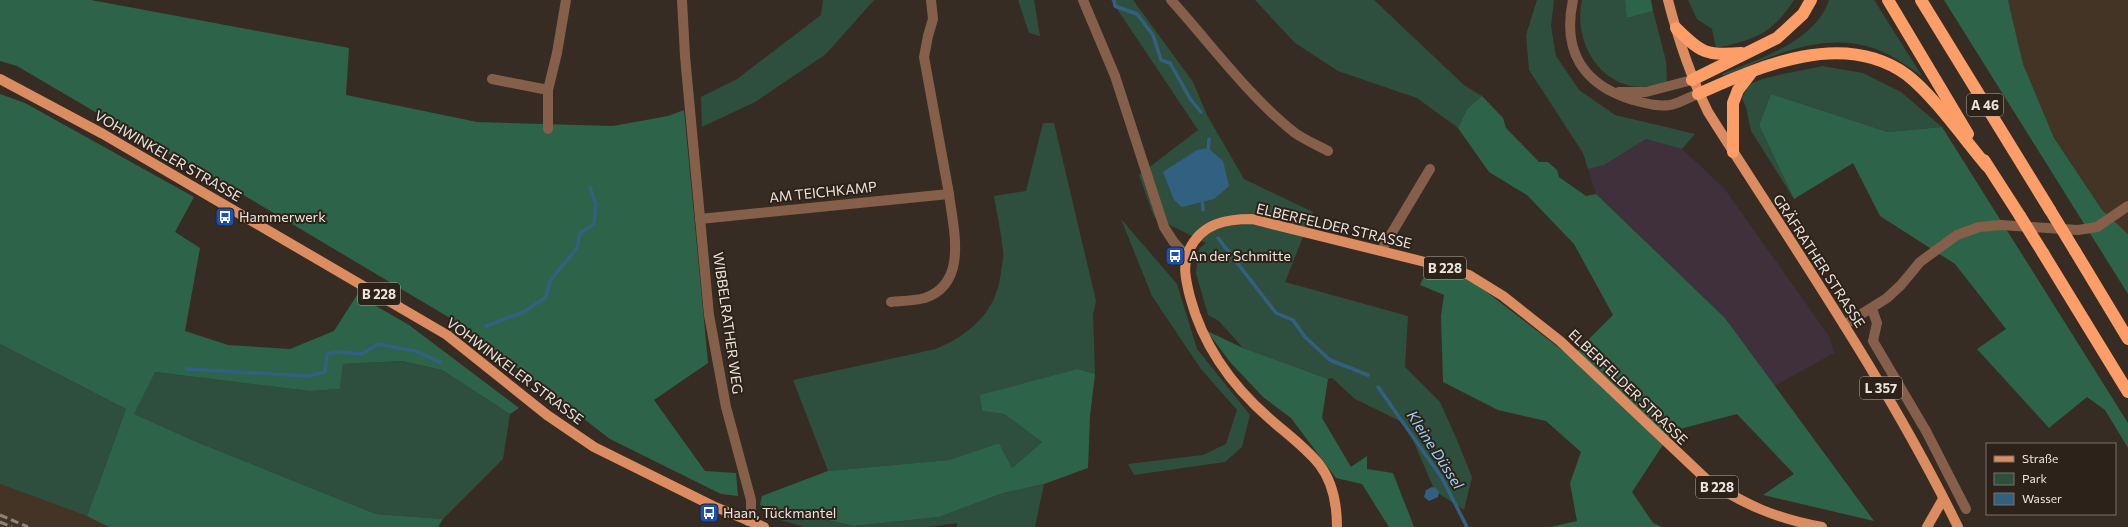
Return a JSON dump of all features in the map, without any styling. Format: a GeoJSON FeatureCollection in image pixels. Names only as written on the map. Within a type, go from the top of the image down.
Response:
{"type":"FeatureCollection","features":[{"type":"Feature","properties":{"kind":"highway"},"geometry":{"type":"LineString","coordinates":[[1692,80],[1746,52],[1762,46],[1791,27],[1804,14],[1811,0]]}},
{"type":"Feature","properties":{"kind":"highway","name":"A 46"},"geometry":{"type":"LineString","coordinates":[[1888,0],[1987,166],[2020,216],[2128,392]]}},
{"type":"Feature","properties":{"kind":"highway","name":"A 46"},"geometry":{"type":"LineString","coordinates":[[1921,0],[2128,339]]}},
{"type":"Feature","properties":{"kind":"highway"},"geometry":{"type":"LineString","coordinates":[[1676,28],[1692,44],[1711,54],[1746,52]]}},
{"type":"Feature","properties":{"kind":"highway"},"geometry":{"type":"LineString","coordinates":[[1698,94],[1752,72],[1806,56],[1857,54],[1880,61],[1906,75],[1926,93],[1987,166]]}},
{"type":"Feature","properties":{"kind":"highway"},"geometry":{"type":"LineString","coordinates":[[1733,152],[1733,103],[1738,90],[1752,72]]}},
{"type":"Feature","properties":{"kind":"main road","name":"L 357"},"geometry":{"type":"LineString","coordinates":[[1668,0],[1692,80],[1698,94]]}},
{"type":"Feature","properties":{"kind":"main road","name":"VOHWINKELER STRASSE"},"geometry":{"type":"LineString","coordinates":[[0,78],[130,150],[447,335],[547,415],[594,447],[748,522]]}},
{"type":"Feature","properties":{"kind":"main road","name":"GRÄFRATHER STRASSE"},"geometry":{"type":"LineString","coordinates":[[1698,94],[1733,152],[1844,325],[1910,436],[1958,527]]}},
{"type":"Feature","properties":{"kind":"main road","name":"ELBERFELDER STRASSE"},"geometry":{"type":"LineString","coordinates":[[1337,527],[1335,498],[1320,465],[1307,451],[1249,400],[1230,377],[1205,339],[1196,321],[1185,277],[1186,256],[1193,241],[1203,231],[1217,222],[1232,219],[1252,219],[1381,251],[1469,275],[1503,296],[1560,341],[1706,479],[1725,492],[1763,511],[1790,521],[1822,527]]}},
{"type":"Feature","properties":{"kind":"main road"},"geometry":{"type":"LineString","coordinates":[[1927,527],[1943,499]]}},
{"type":"Feature","properties":{"kind":"main road","name":"B 228"},"geometry":{"type":"LineString","coordinates":[[748,522],[764,527]]}},
{"type":"Feature","properties":{"kind":"street"},"geometry":{"type":"LineString","coordinates":[[548,129],[548,90],[557,53],[566,0]]}},
{"type":"Feature","properties":{"kind":"street","name":"WIBBELRATHER WEG"},"geometry":{"type":"LineString","coordinates":[[682,0],[685,56],[709,315],[726,407],[751,500],[751,512],[748,522]]}},
{"type":"Feature","properties":{"kind":"street"},"geometry":{"type":"LineString","coordinates":[[891,302],[926,298],[949,280],[955,260],[949,194],[924,57],[933,18],[931,0]]}},
{"type":"Feature","properties":{"kind":"street"},"geometry":{"type":"LineString","coordinates":[[1083,0],[1115,76],[1164,227],[1173,241],[1186,256]]}},
{"type":"Feature","properties":{"kind":"street"},"geometry":{"type":"LineString","coordinates":[[1171,0],[1249,89],[1279,120],[1296,134],[1328,151]]}},
{"type":"Feature","properties":{"kind":"street"},"geometry":{"type":"LineString","coordinates":[[1573,0],[1569,30],[1573,48],[1586,72],[1609,92],[1656,105],[1676,103],[1698,94]]}},
{"type":"Feature","properties":{"kind":"street"},"geometry":{"type":"LineString","coordinates":[[492,79],[548,90]]}},
{"type":"Feature","properties":{"kind":"street"},"geometry":{"type":"LineString","coordinates":[[1609,92],[1646,92],[1692,80]]}},
{"type":"Feature","properties":{"kind":"street"},"geometry":{"type":"LineString","coordinates":[[1381,251],[1430,169]]}},
{"type":"Feature","properties":{"kind":"street","name":"AM TEICHKAMP"},"geometry":{"type":"LineString","coordinates":[[700,219],[949,194]]}},
{"type":"Feature","properties":{"kind":"street"},"geometry":{"type":"LineString","coordinates":[[1844,325],[1872,309],[1901,286],[1920,262],[1957,235],[1979,227],[2001,225],[2078,230],[2097,227],[2128,206]]}},
{"type":"Feature","properties":{"kind":"street","name":"GRÄFRATHER STRASSE"},"geometry":{"type":"LineString","coordinates":[[1872,309],[1877,323],[1873,341],[1926,431],[1966,509]]}},
{"type":"Feature","properties":{"kind":"shaded area"},"geometry":{"type":"Polygon","coordinates":[[[2008,0],[2128,0],[2128,234],[2102,210],[2054,138],[2023,64],[2008,0]]]}},
{"type":"Feature","properties":{"kind":"shaded area"},"geometry":{"type":"Polygon","coordinates":[[[1646,139],[1682,149],[1723,187],[1829,336],[1834,353],[1774,386],[1725,318],[1596,194],[1588,169],[1604,165],[1646,139]]]}},
{"type":"Feature","properties":{"kind":"shaded area"},"geometry":{"type":"Polygon","coordinates":[[[0,484],[87,516],[109,527],[0,527],[0,484]]]}},
{"type":"Feature","properties":{"kind":"green space"},"geometry":{"type":"Polygon","coordinates":[[[0,0],[91,0],[349,48],[346,95],[477,122],[613,126],[668,116],[684,110],[708,363],[654,400],[705,471],[736,473],[738,496],[721,494],[610,439],[460,324],[220,181],[143,140],[17,66],[0,61],[0,0]]]}},
{"type":"Feature","properties":{"kind":"green space"},"geometry":{"type":"Polygon","coordinates":[[[823,0],[874,0],[826,54],[755,102],[702,127],[701,97],[737,79],[821,15],[823,0]]]}},
{"type":"Feature","properties":{"kind":"green space"},"geometry":{"type":"Polygon","coordinates":[[[1018,0],[1034,0],[1040,36],[1029,33],[1018,0]]]}},
{"type":"Feature","properties":{"kind":"green space"},"geometry":{"type":"Polygon","coordinates":[[[1111,0],[1133,0],[1193,82],[1207,115],[1244,179],[1313,212],[1285,282],[1408,316],[1405,367],[1440,402],[1457,440],[1472,477],[1464,510],[1435,491],[1406,424],[1355,399],[1332,378],[1328,379],[1243,348],[1219,321],[1208,315],[1196,273],[1199,249],[1206,243],[1154,217],[1139,175],[1198,130],[1111,0]]]}},
{"type":"Feature","properties":{"kind":"green space"},"geometry":{"type":"Polygon","coordinates":[[[1255,0],[1374,0],[1464,85],[1482,96],[1467,109],[1458,128],[1417,98],[1338,71],[1295,43],[1255,0]]]}},
{"type":"Feature","properties":{"kind":"green space"},"geometry":{"type":"Polygon","coordinates":[[[1537,0],[1554,0],[1551,26],[1556,56],[1579,90],[1615,115],[1695,134],[1682,149],[1646,139],[1604,165],[1588,169],[1583,153],[1529,70],[1526,35],[1537,0]]]}},
{"type":"Feature","properties":{"kind":"green space"},"geometry":{"type":"Polygon","coordinates":[[[1582,0],[1625,0],[1628,18],[1653,11],[1666,61],[1667,83],[1647,87],[1637,87],[1615,80],[1604,72],[1595,63],[1588,52],[1583,39],[1580,13],[1582,0]]]}},
{"type":"Feature","properties":{"kind":"green space"},"geometry":{"type":"Polygon","coordinates":[[[1625,0],[1651,0],[1653,11],[1627,18],[1625,0]]]}},
{"type":"Feature","properties":{"kind":"green space"},"geometry":{"type":"Polygon","coordinates":[[[1688,0],[1794,0],[1778,21],[1761,34],[1741,42],[1716,48],[1712,29],[1697,19],[1688,0]]]}},
{"type":"Feature","properties":{"kind":"green space"},"geometry":{"type":"Polygon","coordinates":[[[1829,0],[1874,0],[1922,76],[1880,50],[1854,44],[1834,43],[1815,44],[1796,48],[1777,54],[1723,76],[1722,74],[1768,55],[1799,38],[1812,27],[1822,15],[1829,0]]]}},
{"type":"Feature","properties":{"kind":"green space"},"geometry":{"type":"Polygon","coordinates":[[[1944,0],[2008,0],[2023,64],[2054,138],[2102,210],[2128,234],[2128,294],[1944,0]]]}},
{"type":"Feature","properties":{"kind":"green space"},"geometry":{"type":"Polygon","coordinates":[[[1822,66],[1863,73],[1901,92],[1942,127],[1888,132],[1771,94],[1759,125],[1794,199],[1751,131],[1746,107],[1742,98],[1749,86],[1755,82],[1822,66]]]}},
{"type":"Feature","properties":{"kind":"green space"},"geometry":{"type":"Polygon","coordinates":[[[0,94],[25,103],[194,197],[175,232],[200,248],[185,331],[228,345],[290,349],[334,331],[357,295],[409,325],[519,408],[510,414],[442,370],[402,361],[343,364],[340,389],[310,391],[155,372],[134,414],[199,443],[376,514],[443,519],[438,527],[109,527],[87,516],[126,409],[0,344],[0,94]]]}},
{"type":"Feature","properties":{"kind":"green space"},"geometry":{"type":"Polygon","coordinates":[[[1771,94],[1888,132],[1942,127],[2128,423],[2128,448],[2105,410],[2087,397],[2049,428],[1977,349],[2006,329],[1955,264],[1880,216],[1853,163],[1794,199],[1759,125],[1771,94]]]}},
{"type":"Feature","properties":{"kind":"green space"},"geometry":{"type":"Polygon","coordinates":[[[1482,96],[1503,118],[1506,128],[1539,162],[1548,162],[1557,170],[1559,177],[1586,196],[1596,194],[1725,318],[1874,521],[1763,495],[1794,474],[1737,414],[1672,431],[1632,492],[1653,523],[1662,527],[1550,527],[1577,521],[1570,483],[1581,452],[1546,421],[1498,410],[1443,382],[1441,316],[1444,295],[1420,285],[1428,267],[1471,280],[1571,357],[1613,315],[1574,244],[1527,195],[1489,172],[1458,128],[1467,109],[1482,96]]]}},
{"type":"Feature","properties":{"kind":"green space"},"geometry":{"type":"Polygon","coordinates":[[[1043,123],[1054,123],[1096,301],[1093,315],[1095,374],[1077,369],[981,395],[982,411],[1004,414],[1042,442],[1012,468],[999,443],[949,460],[828,471],[793,380],[936,349],[960,336],[980,320],[988,310],[994,298],[998,286],[1003,258],[994,196],[1026,191],[1043,123]]]}},
{"type":"Feature","properties":{"kind":"green space"},"geometry":{"type":"Polygon","coordinates":[[[1121,219],[1177,284],[1197,349],[1250,415],[1242,447],[1225,462],[1134,475],[1128,464],[1203,455],[1226,444],[1237,410],[1201,369],[1152,296],[1121,219]]]}},
{"type":"Feature","properties":{"kind":"green space"},"geometry":{"type":"Polygon","coordinates":[[[1207,331],[1243,348],[1328,379],[1322,418],[1351,467],[1367,456],[1367,469],[1393,473],[1414,527],[1389,527],[1362,484],[1336,478],[1291,418],[1263,397],[1230,362],[1207,331]]]}},
{"type":"Feature","properties":{"kind":"green space"},"geometry":{"type":"Polygon","coordinates":[[[0,344],[126,409],[87,516],[0,484],[0,344]]]}},
{"type":"Feature","properties":{"kind":"green space"},"geometry":{"type":"Polygon","coordinates":[[[402,361],[442,370],[510,414],[503,459],[443,519],[376,514],[199,443],[134,414],[154,372],[310,391],[340,389],[343,364],[402,361]]]}},
{"type":"Feature","properties":{"kind":"green space"},"geometry":{"type":"Polygon","coordinates":[[[1077,369],[1095,374],[1090,416],[1088,468],[1044,484],[1003,493],[939,517],[854,526],[760,505],[762,496],[828,471],[949,460],[999,443],[1012,468],[1042,442],[1004,414],[982,411],[980,395],[1077,369]]]}},
{"type":"Feature","properties":{"kind":"green space"},"geometry":{"type":"Polygon","coordinates":[[[1044,484],[1035,527],[957,527],[957,523],[927,527],[805,527],[766,516],[760,506],[854,526],[939,517],[1003,493],[1044,484]]]}},
{"type":"Feature","properties":{"kind":"water"},"geometry":{"type":"Polygon","coordinates":[[[1208,148],[1223,161],[1229,186],[1214,199],[1182,207],[1174,200],[1163,172],[1197,150],[1208,148]]]}},
{"type":"Feature","properties":{"kind":"water"},"geometry":{"type":"Polygon","coordinates":[[[1432,487],[1436,488],[1439,492],[1438,497],[1429,501],[1424,497],[1426,490],[1432,487]]]}},
{"type":"Feature","properties":{"kind":"waterway","name":"Kleine Düssel"},"geometry":{"type":"LineString","coordinates":[[1114,0],[1115,6],[1137,14],[1153,35],[1161,60],[1170,63],[1191,100],[1201,112]]}},
{"type":"Feature","properties":{"kind":"waterway","name":"Kleine Düssel"},"geometry":{"type":"LineString","coordinates":[[1208,152],[1209,139]]}},
{"type":"Feature","properties":{"kind":"waterway"},"geometry":{"type":"LineString","coordinates":[[486,326],[524,312],[546,297],[550,281],[577,248],[580,233],[594,224],[596,204],[590,188]]}},
{"type":"Feature","properties":{"kind":"waterway","name":"Kleine Düssel"},"geometry":{"type":"LineString","coordinates":[[1202,198],[1203,210]]}},
{"type":"Feature","properties":{"kind":"waterway","name":"Kleine Düssel"},"geometry":{"type":"LineString","coordinates":[[1218,238],[1276,313],[1293,320],[1305,337],[1330,360],[1368,375]]}},
{"type":"Feature","properties":{"kind":"waterway"},"geometry":{"type":"LineString","coordinates":[[186,369],[308,376],[325,372],[327,354],[340,352],[362,354],[378,344],[415,351],[440,362]]}},
{"type":"Feature","properties":{"kind":"waterway","name":"Kleine Düssel"},"geometry":{"type":"LineString","coordinates":[[1378,387],[1442,478],[1467,527]]}},
{"type":"Feature","properties":{"kind":"railway"},"geometry":{"type":"LineString","coordinates":[[0,515],[28,527]]}},
{"type":"Feature","properties":{"kind":"railway"},"geometry":{"type":"LineString","coordinates":[[0,522],[12,527]]}},
{"type":"Feature","properties":{"kind":"place","name":"Hammerwerk"},"geometry":{"type":"Point","coordinates":[225,217]}},
{"type":"Feature","properties":{"kind":"place","name":"An der Schmitte"},"geometry":{"type":"Point","coordinates":[1175,256]}},
{"type":"Feature","properties":{"kind":"place","name":"Haan, Tückmantel"},"geometry":{"type":"Point","coordinates":[709,513]}}]}
